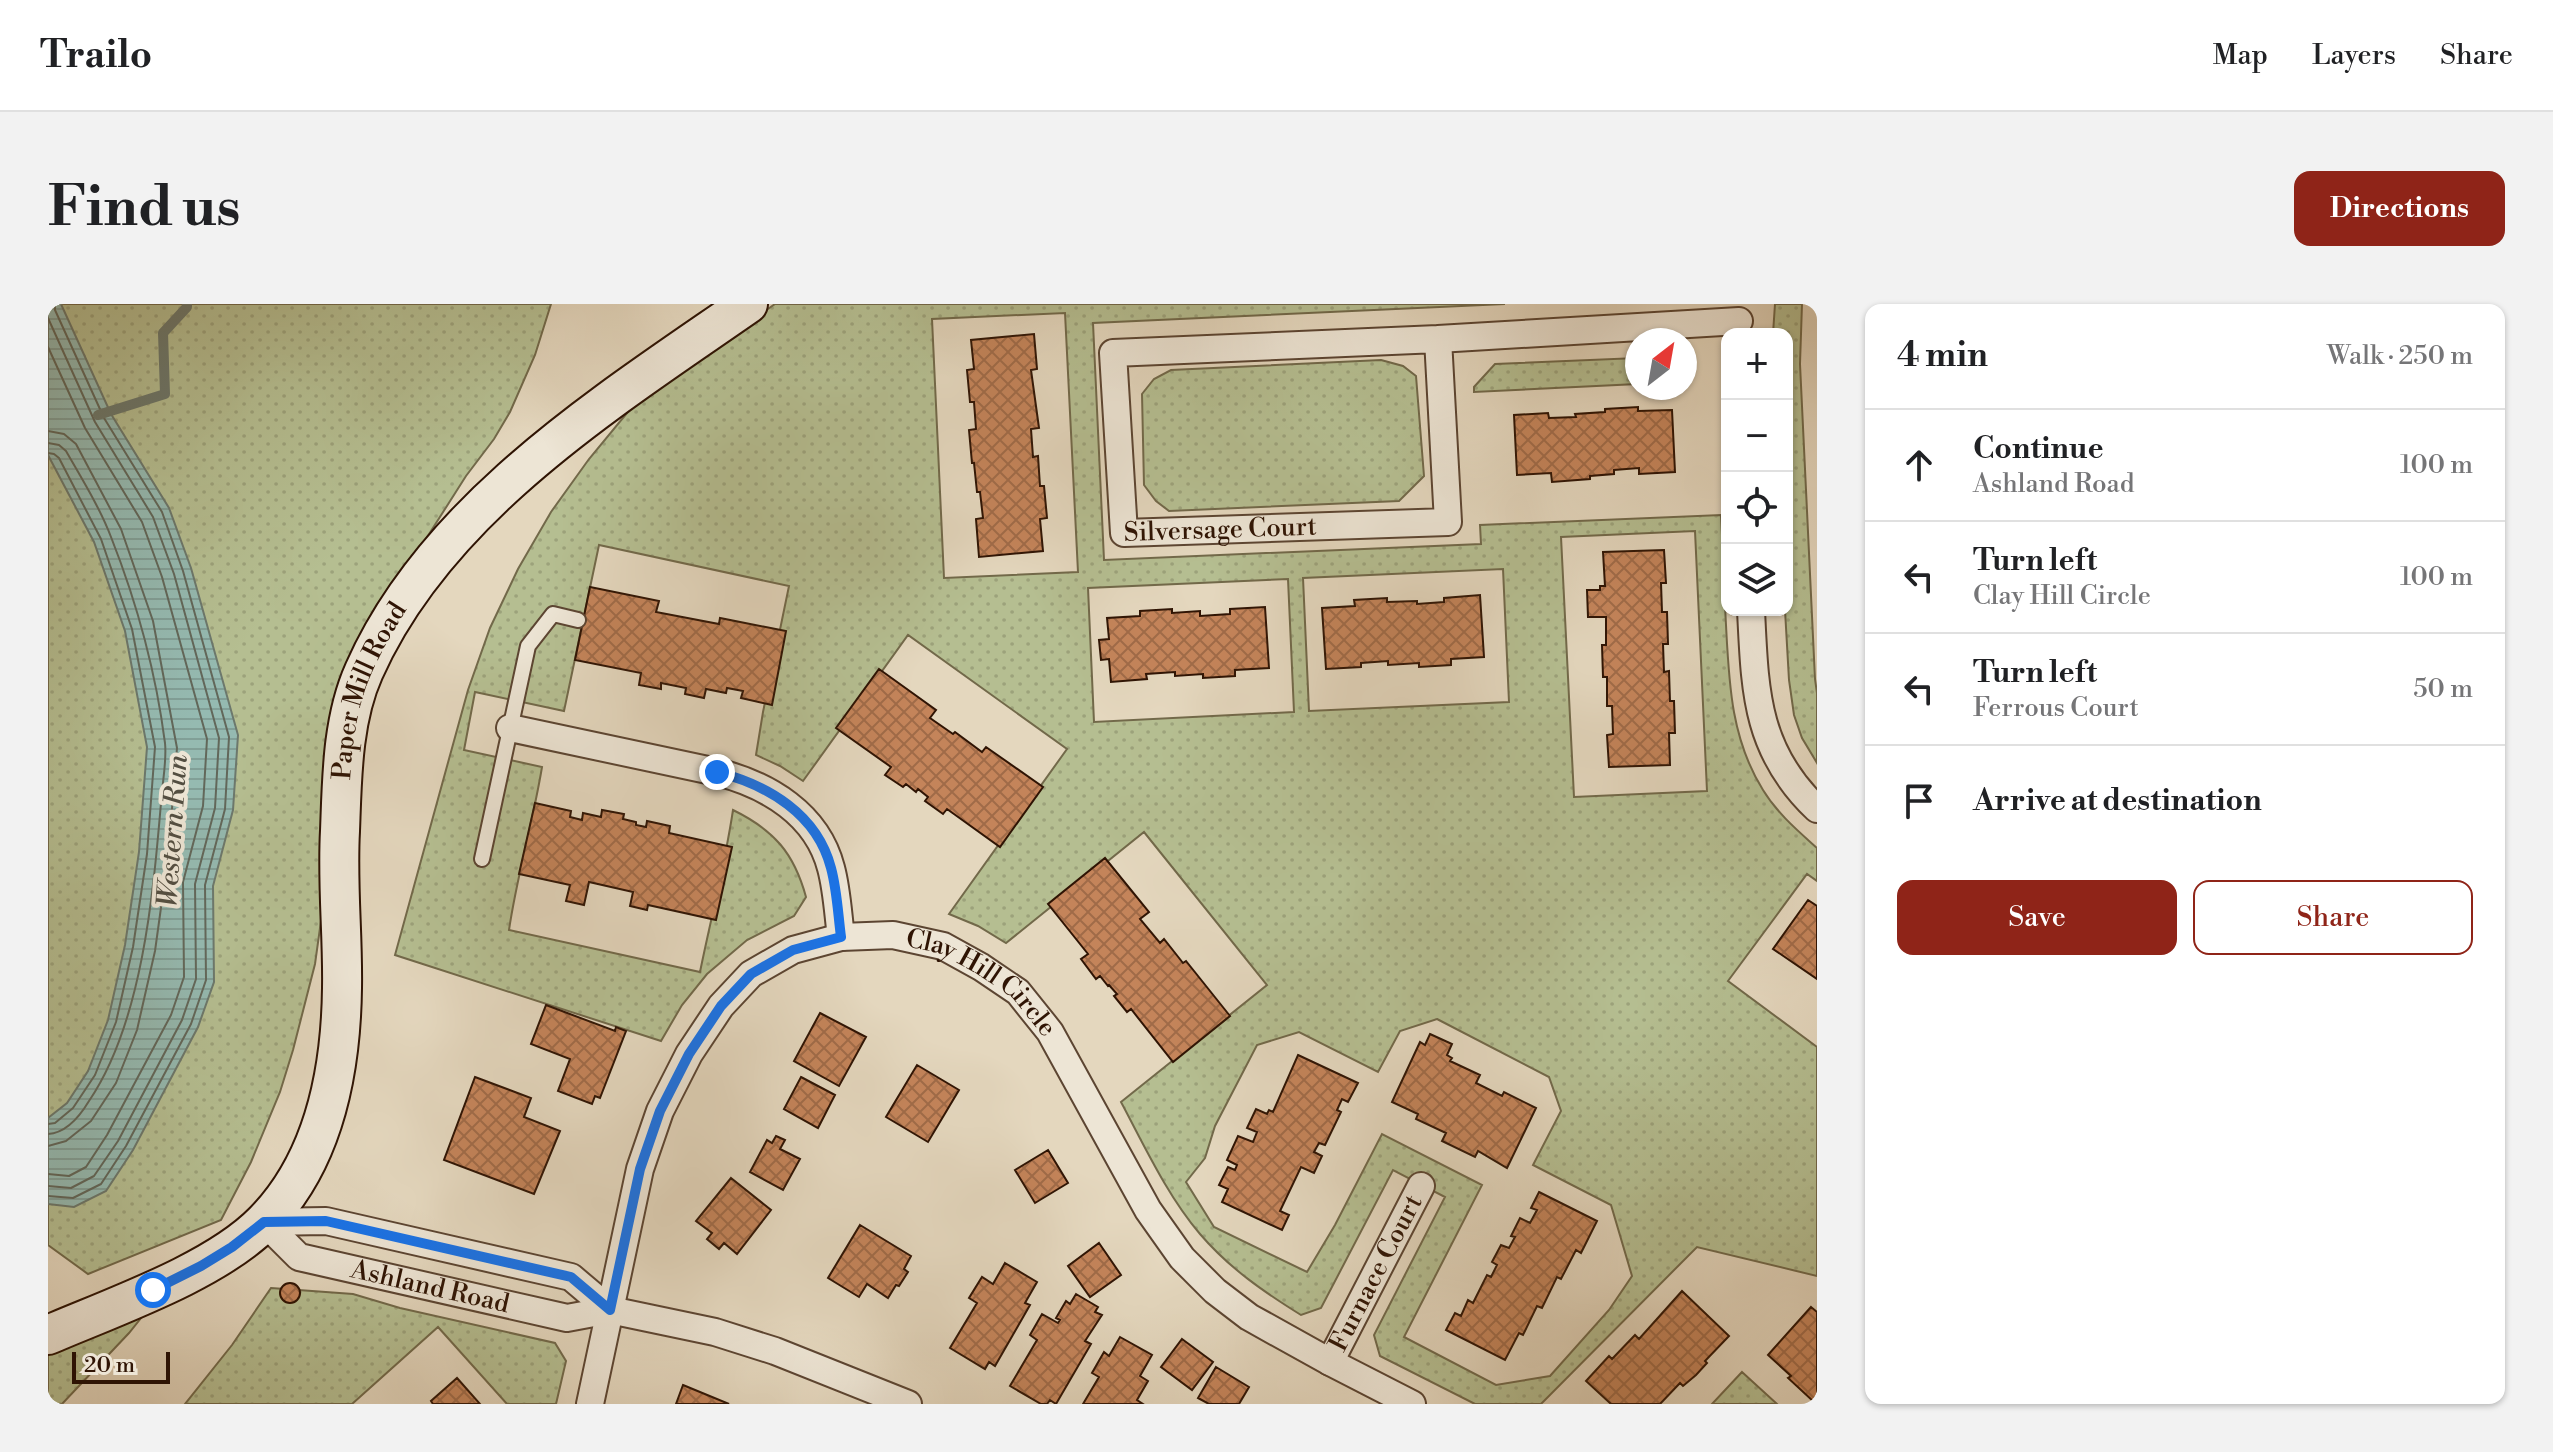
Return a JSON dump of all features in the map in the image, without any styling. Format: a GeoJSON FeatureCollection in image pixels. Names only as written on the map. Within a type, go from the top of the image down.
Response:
{"type":"FeatureCollection","features":[{"type":"Feature","properties":{"kind":"main road","name":"Paper Mill Road"},"geometry":{"type":"LineString","coordinates":[[264,1222],[307,1161],[333,1090],[342,988],[338,857],[343,772],[351,709],[363,673],[388,622],[428,566],[503,486],[644,376],[748,304]]}},
{"type":"Feature","properties":{"kind":"main road"},"geometry":{"type":"LineString","coordinates":[[48,1335],[201,1266],[264,1222]]}},
{"type":"Feature","properties":{"kind":"street","name":"Silversage Court"},"geometry":{"type":"LineString","coordinates":[[1438,339],[1448,522],[1124,533],[1113,353],[1438,339],[1739,320]]}},
{"type":"Feature","properties":{"kind":"street"},"geometry":{"type":"LineString","coordinates":[[1751,616],[1754,686],[1765,729],[1782,768],[1817,809]]}},
{"type":"Feature","properties":{"kind":"street"},"geometry":{"type":"LineString","coordinates":[[510,728],[717,772],[769,790],[795,810],[816,834],[831,867],[841,937]]}},
{"type":"Feature","properties":{"kind":"street","name":"Clay Hill Circle"},"geometry":{"type":"LineString","coordinates":[[590,1404],[640,1169],[660,1111],[689,1054],[721,1006],[751,974],[793,950],[841,937],[893,935],[943,946],[1018,992],[1050,1032],[1148,1210],[1182,1258],[1215,1291],[1249,1317],[1412,1404]]}},
{"type":"Feature","properties":{"kind":"street","name":"Furnace Court"},"geometry":{"type":"LineString","coordinates":[[1330,1362],[1421,1186]]}},
{"type":"Feature","properties":{"kind":"street","name":"Ashland Road"},"geometry":{"type":"LineString","coordinates":[[264,1222],[326,1221],[571,1277],[610,1310]]}},
{"type":"Feature","properties":{"kind":"street","name":"Ashland Road"},"geometry":{"type":"LineString","coordinates":[[264,1222],[299,1257],[567,1318],[610,1310],[715,1332],[775,1351],[908,1404]]}},
{"type":"Feature","properties":{"kind":"lane"},"geometry":{"type":"LineString","coordinates":[[482,859],[528,646],[553,614],[578,620]]}},
{"type":"Feature","properties":{"kind":"green space"},"geometry":{"type":"Polygon","coordinates":[[[48,304],[551,304],[535,355],[510,412],[417,553],[332,807],[315,964],[280,1092],[251,1162],[221,1220],[88,1274],[48,1245],[48,304]]]}},
{"type":"Feature","properties":{"kind":"green space"},"geometry":{"type":"Polygon","coordinates":[[[775,304],[1505,304],[1093,323],[1104,560],[1481,544],[1480,525],[1721,515],[1721,616],[1726,616],[1729,668],[1738,731],[1752,771],[1769,798],[1817,848],[1817,881],[1807,874],[1728,981],[1817,1047],[1817,1276],[1697,1247],[1541,1404],[1475,1404],[1380,1356],[1374,1335],[1445,1197],[1393,1170],[1321,1308],[1301,1315],[1274,1297],[1223,1258],[1188,1219],[1157,1170],[1121,1102],[1267,985],[1144,832],[1006,943],[978,926],[949,914],[1067,749],[908,635],[803,781],[756,755],[789,586],[599,545],[564,711],[475,692],[464,750],[542,767],[509,930],[700,972],[733,810],[771,835],[795,868],[806,897],[794,916],[747,940],[707,974],[682,1005],[661,1041],[395,955],[468,690],[490,628],[518,569],[551,512],[627,413],[647,394],[775,304]],[[1065,313],[932,319],[944,578],[1078,572],[1065,313]],[[1695,531],[1561,537],[1574,797],[1707,791],[1695,531]],[[1503,569],[1303,578],[1309,711],[1509,702],[1503,569]],[[1288,579],[1088,588],[1094,722],[1294,712],[1288,579]],[[1437,1019],[1400,1031],[1378,1072],[1299,1032],[1257,1045],[1215,1126],[1205,1158],[1186,1182],[1214,1227],[1307,1272],[1382,1134],[1482,1185],[1404,1337],[1496,1385],[1550,1376],[1609,1310],[1632,1276],[1611,1205],[1533,1165],[1561,1111],[1549,1077],[1437,1019]]]}},
{"type":"Feature","properties":{"kind":"green space"},"geometry":{"type":"Polygon","coordinates":[[[1775,304],[1802,304],[1800,364],[1817,693],[1817,763],[1802,738],[1794,715],[1789,680],[1785,616],[1793,616],[1793,328],[1773,328],[1775,304]]]}},
{"type":"Feature","properties":{"kind":"green space"},"geometry":{"type":"Polygon","coordinates":[[[1625,359],[1625,385],[1474,392],[1474,387],[1495,364],[1625,359]]]}},
{"type":"Feature","properties":{"kind":"green space"},"geometry":{"type":"Polygon","coordinates":[[[1381,360],[1403,366],[1416,376],[1424,476],[1399,501],[1169,511],[1156,501],[1144,485],[1142,394],[1154,379],[1171,370],[1381,360]]]}},
{"type":"Feature","properties":{"kind":"green space"},"geometry":{"type":"Polygon","coordinates":[[[271,1288],[353,1294],[400,1308],[555,1343],[566,1361],[556,1404],[507,1404],[438,1327],[352,1404],[185,1404],[232,1345],[271,1288]]]}},
{"type":"Feature","properties":{"kind":"green space"},"geometry":{"type":"Polygon","coordinates":[[[161,1293],[129,1333],[62,1404],[48,1404],[48,1342],[161,1293]]]}},
{"type":"Feature","properties":{"kind":"green space"},"geometry":{"type":"Polygon","coordinates":[[[1742,1372],[1777,1404],[1712,1404],[1742,1372]]]}},
{"type":"Feature","properties":{"kind":"water","name":"Western Run"},"geometry":{"type":"Polygon","coordinates":[[[48,304],[61,304],[111,414],[169,508],[191,568],[238,735],[233,810],[213,886],[214,982],[198,1027],[133,1150],[106,1191],[74,1207],[48,1204],[48,1118],[67,1103],[88,1071],[108,1020],[125,945],[139,852],[147,747],[125,631],[94,542],[48,455],[48,304]]]}},
{"type":"Feature","properties":{"kind":"building"},"geometry":{"type":"Polygon","coordinates":[[[1034,334],[1037,369],[1031,370],[1039,428],[1031,429],[1033,457],[1038,456],[1040,486],[1044,486],[1047,518],[1040,519],[1043,551],[979,557],[976,519],[983,518],[969,430],[976,429],[967,370],[974,369],[971,340],[1034,334]]]}},
{"type":"Feature","properties":{"kind":"building"},"geometry":{"type":"Polygon","coordinates":[[[1638,407],[1638,411],[1672,410],[1675,472],[1639,474],[1639,468],[1614,470],[1614,474],[1590,476],[1590,479],[1552,482],[1551,473],[1517,475],[1514,415],[1548,413],[1549,418],[1576,417],[1575,414],[1605,412],[1605,409],[1638,407]]]}},
{"type":"Feature","properties":{"kind":"building"},"geometry":{"type":"Polygon","coordinates":[[[1664,550],[1666,583],[1661,583],[1662,612],[1667,612],[1668,644],[1663,644],[1664,672],[1669,671],[1675,733],[1669,733],[1670,765],[1609,767],[1607,735],[1613,734],[1612,706],[1607,706],[1607,677],[1603,677],[1602,645],[1606,645],[1606,617],[1588,617],[1587,590],[1600,590],[1600,586],[1605,586],[1603,552],[1664,550]]]}},
{"type":"Feature","properties":{"kind":"building"},"geometry":{"type":"Polygon","coordinates":[[[590,587],[659,601],[656,612],[719,624],[720,618],[786,631],[772,705],[741,698],[743,691],[727,688],[726,693],[706,689],[704,698],[685,694],[686,688],[661,683],[661,689],[639,685],[641,673],[575,660],[590,587]]]}},
{"type":"Feature","properties":{"kind":"building"},"geometry":{"type":"Polygon","coordinates":[[[1480,595],[1484,657],[1451,659],[1451,665],[1419,667],[1419,663],[1388,665],[1388,661],[1361,663],[1361,667],[1326,669],[1322,608],[1355,606],[1354,600],[1387,598],[1387,602],[1417,601],[1417,604],[1480,595]]]}},
{"type":"Feature","properties":{"kind":"building"},"geometry":{"type":"Polygon","coordinates":[[[1265,607],[1269,668],[1235,670],[1235,676],[1203,678],[1203,674],[1175,676],[1175,672],[1146,674],[1147,679],[1111,682],[1109,659],[1101,660],[1099,640],[1109,639],[1107,618],[1140,616],[1140,611],[1200,611],[1200,616],[1230,614],[1230,609],[1265,607]]]}},
{"type":"Feature","properties":{"kind":"building"},"geometry":{"type":"Polygon","coordinates":[[[879,669],[936,710],[930,718],[982,752],[986,747],[1043,787],[1000,847],[947,809],[943,814],[925,801],[928,797],[918,789],[916,792],[906,784],[903,787],[885,775],[891,767],[836,728],[879,669]]]}},
{"type":"Feature","properties":{"kind":"building"},"geometry":{"type":"Polygon","coordinates":[[[535,803],[571,811],[570,817],[582,820],[583,813],[601,817],[602,810],[624,814],[623,819],[636,822],[636,825],[646,827],[647,821],[670,826],[669,833],[732,847],[716,920],[648,905],[647,910],[630,906],[633,892],[589,882],[584,905],[566,901],[570,885],[519,874],[535,803]]]}},
{"type":"Feature","properties":{"kind":"building"},"geometry":{"type":"Polygon","coordinates":[[[1105,858],[1149,912],[1140,919],[1160,943],[1164,939],[1183,963],[1186,961],[1230,1016],[1173,1062],[1131,1009],[1127,1012],[1109,985],[1100,976],[1096,979],[1081,959],[1088,954],[1048,904],[1105,858]]]}},
{"type":"Feature","properties":{"kind":"building"},"geometry":{"type":"Polygon","coordinates":[[[1808,900],[1817,906],[1817,979],[1773,949],[1808,900]]]}},
{"type":"Feature","properties":{"kind":"building"},"geometry":{"type":"Polygon","coordinates":[[[546,1005],[615,1031],[616,1027],[626,1031],[600,1098],[595,1096],[592,1104],[558,1091],[570,1059],[531,1044],[546,1005]]]}},
{"type":"Feature","properties":{"kind":"building"},"geometry":{"type":"Polygon","coordinates":[[[820,1013],[866,1037],[839,1086],[794,1061],[820,1013]]]}},
{"type":"Feature","properties":{"kind":"building"},"geometry":{"type":"Polygon","coordinates":[[[1430,1034],[1452,1044],[1447,1055],[1452,1058],[1450,1061],[1480,1075],[1476,1083],[1502,1096],[1504,1092],[1536,1108],[1507,1168],[1478,1151],[1475,1157],[1442,1141],[1446,1133],[1416,1119],[1418,1114],[1392,1102],[1420,1042],[1425,1045],[1430,1034]]]}},
{"type":"Feature","properties":{"kind":"building"},"geometry":{"type":"Polygon","coordinates":[[[1298,1055],[1358,1083],[1348,1102],[1342,1099],[1337,1110],[1341,1112],[1325,1145],[1319,1143],[1314,1152],[1322,1156],[1314,1173],[1301,1167],[1280,1211],[1289,1215],[1282,1230],[1222,1202],[1228,1189],[1219,1185],[1228,1167],[1235,1170],[1237,1165],[1227,1160],[1238,1136],[1253,1142],[1257,1132],[1247,1128],[1256,1109],[1267,1114],[1269,1110],[1273,1112],[1298,1055]]]}},
{"type":"Feature","properties":{"kind":"building"},"geometry":{"type":"Polygon","coordinates":[[[917,1065],[959,1090],[928,1142],[886,1117],[917,1065]]]}},
{"type":"Feature","properties":{"kind":"building"},"geometry":{"type":"Polygon","coordinates":[[[475,1077],[531,1098],[524,1117],[560,1131],[534,1194],[444,1160],[475,1077]]]}},
{"type":"Feature","properties":{"kind":"building"},"geometry":{"type":"Polygon","coordinates":[[[801,1077],[835,1095],[818,1128],[784,1109],[801,1077]]]}},
{"type":"Feature","properties":{"kind":"building"},"geometry":{"type":"Polygon","coordinates":[[[776,1136],[785,1140],[780,1149],[800,1159],[783,1190],[750,1172],[767,1140],[772,1143],[776,1136]]]}},
{"type":"Feature","properties":{"kind":"building"},"geometry":{"type":"Polygon","coordinates":[[[1048,1150],[1068,1183],[1035,1203],[1015,1170],[1048,1150]]]}},
{"type":"Feature","properties":{"kind":"building"},"geometry":{"type":"Polygon","coordinates":[[[731,1178],[771,1210],[737,1254],[724,1243],[719,1249],[707,1239],[712,1233],[696,1221],[731,1178]]]}},
{"type":"Feature","properties":{"kind":"building"},"geometry":{"type":"Polygon","coordinates":[[[1539,1192],[1597,1221],[1581,1253],[1576,1250],[1561,1279],[1557,1277],[1542,1308],[1537,1306],[1523,1335],[1519,1333],[1505,1360],[1446,1330],[1455,1313],[1461,1316],[1468,1300],[1473,1303],[1487,1275],[1491,1277],[1497,1265],[1492,1262],[1501,1245],[1509,1248],[1520,1218],[1530,1223],[1537,1210],[1531,1208],[1539,1192]]]}},
{"type":"Feature","properties":{"kind":"building"},"geometry":{"type":"Polygon","coordinates":[[[860,1225],[911,1256],[904,1269],[908,1272],[888,1298],[867,1284],[859,1297],[828,1278],[860,1225]]]}},
{"type":"Feature","properties":{"kind":"building"},"geometry":{"type":"Polygon","coordinates":[[[1099,1243],[1121,1275],[1090,1297],[1068,1266],[1099,1243]]]}},
{"type":"Feature","properties":{"kind":"building"},"geometry":{"type":"Polygon","coordinates":[[[1005,1263],[1037,1282],[1025,1303],[1030,1305],[995,1366],[989,1362],[985,1369],[950,1348],[977,1303],[969,1298],[982,1277],[993,1284],[1005,1263]]]}},
{"type":"Feature","properties":{"kind":"building"},"geometry":{"type":"Polygon","coordinates":[[[286,1283],[294,1283],[300,1293],[294,1303],[286,1303],[280,1297],[280,1289],[286,1283]]]}},
{"type":"Feature","properties":{"kind":"building"},"geometry":{"type":"Polygon","coordinates":[[[1682,1291],[1729,1336],[1696,1375],[1683,1386],[1680,1383],[1660,1404],[1611,1404],[1586,1381],[1609,1356],[1612,1359],[1635,1335],[1639,1339],[1682,1291]]]}},
{"type":"Feature","properties":{"kind":"building"},"geometry":{"type":"Polygon","coordinates":[[[1076,1294],[1098,1307],[1095,1312],[1102,1315],[1085,1341],[1091,1344],[1056,1404],[1050,1400],[1047,1404],[1041,1404],[1010,1386],[1037,1340],[1030,1335],[1042,1314],[1058,1323],[1060,1320],[1056,1318],[1066,1301],[1070,1304],[1076,1294]]]}},
{"type":"Feature","properties":{"kind":"building"},"geometry":{"type":"Polygon","coordinates":[[[1811,1307],[1817,1312],[1817,1404],[1812,1404],[1814,1402],[1788,1378],[1791,1376],[1768,1355],[1811,1307]]]}},
{"type":"Feature","properties":{"kind":"building"},"geometry":{"type":"Polygon","coordinates":[[[1120,1337],[1152,1355],[1140,1376],[1148,1381],[1137,1400],[1143,1404],[1083,1404],[1099,1377],[1092,1373],[1104,1352],[1109,1356],[1120,1337]]]}},
{"type":"Feature","properties":{"kind":"building"},"geometry":{"type":"Polygon","coordinates":[[[1182,1339],[1213,1362],[1192,1390],[1161,1367],[1182,1339]]]}},
{"type":"Feature","properties":{"kind":"building"},"geometry":{"type":"Polygon","coordinates":[[[1216,1367],[1249,1387],[1239,1404],[1209,1404],[1198,1398],[1216,1367]]]}},
{"type":"Feature","properties":{"kind":"building"},"geometry":{"type":"Polygon","coordinates":[[[457,1378],[480,1404],[433,1404],[431,1401],[457,1378]]]}},
{"type":"Feature","properties":{"kind":"building"},"geometry":{"type":"Polygon","coordinates":[[[683,1385],[729,1404],[676,1404],[683,1385]]]}},
{"type":"Feature","properties":{"kind":"waterway"},"geometry":{"type":"LineString","coordinates":[[98,415],[165,394],[163,333],[187,304]]}},
{"type":"Feature","properties":{"kind":"route"},"geometry":{"type":"LineString","coordinates":[[153,1290],[201,1266],[264,1222],[326,1221],[571,1277],[610,1310],[640,1169],[660,1111],[689,1054],[721,1006],[751,974],[793,950],[841,937],[831,867],[816,834],[795,810],[769,790],[717,772]]}}]}
